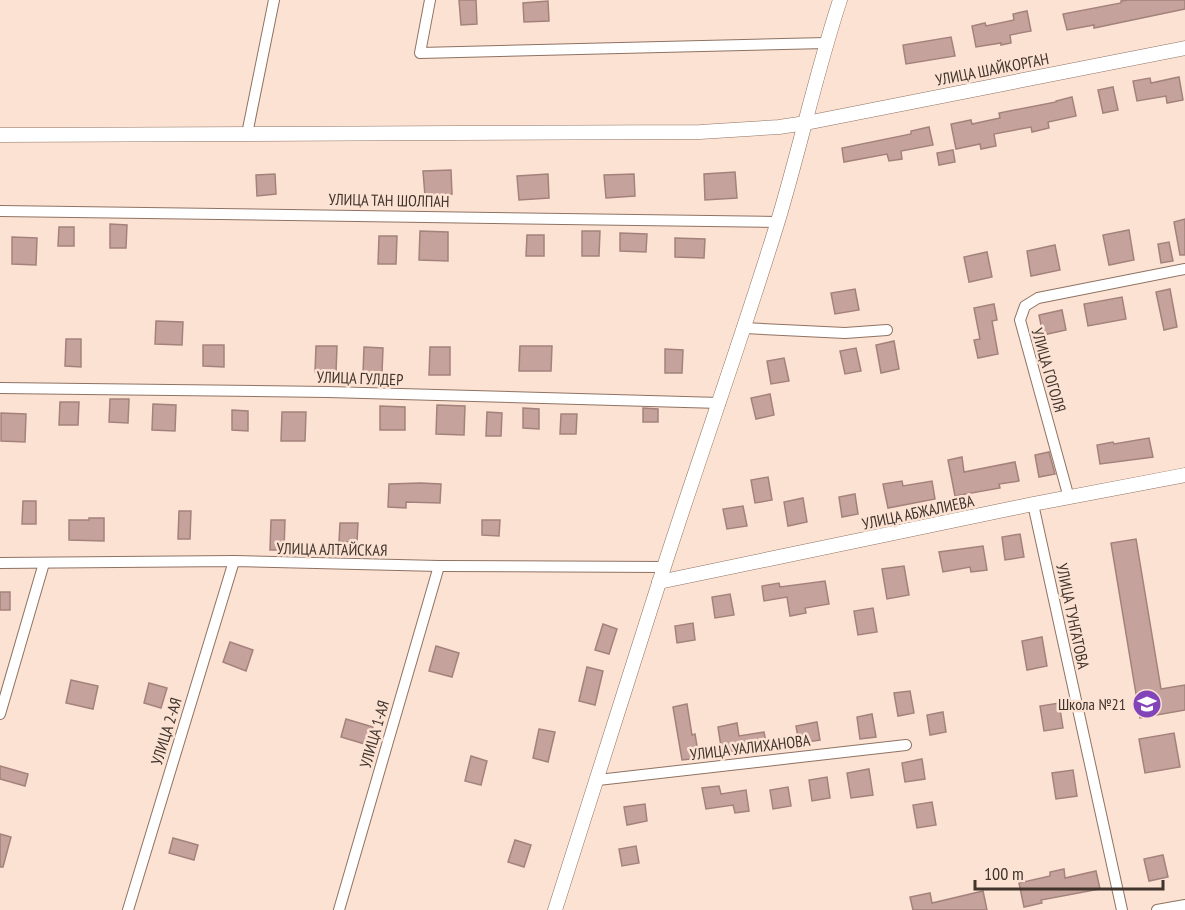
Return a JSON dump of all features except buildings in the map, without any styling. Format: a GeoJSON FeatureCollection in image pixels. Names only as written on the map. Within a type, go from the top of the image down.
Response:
{"type":"FeatureCollection","features":[{"type":"Feature","properties":{"kind":"street"},"geometry":{"type":"LineString","coordinates":[[247,134],[274,0]]}},
{"type":"Feature","properties":{"kind":"street"},"geometry":{"type":"LineString","coordinates":[[430,0],[420,53],[826,43]]}},
{"type":"Feature","properties":{"kind":"street"},"geometry":{"type":"LineString","coordinates":[[555,910],[659,582],[744,328],[806,123],[826,43],[840,0]]}},
{"type":"Feature","properties":{"kind":"street","name":"УЛИЦА ШАЙКОРГАН"},"geometry":{"type":"LineString","coordinates":[[0,135],[700,132],[778,127],[1185,48]]}},
{"type":"Feature","properties":{"kind":"street","name":"УЛИЦА ТАН ШОЛПАН"},"geometry":{"type":"LineString","coordinates":[[0,211],[777,222]]}},
{"type":"Feature","properties":{"kind":"street","name":"УЛИЦА ГОГОЛЯ"},"geometry":{"type":"LineString","coordinates":[[1070,498],[1020,320],[1025,306],[1038,298],[1185,270]]}},
{"type":"Feature","properties":{"kind":"street"},"geometry":{"type":"LineString","coordinates":[[744,328],[845,333],[886,330]]}},
{"type":"Feature","properties":{"kind":"street","name":"УЛИЦА ГУЛДЕР"},"geometry":{"type":"LineString","coordinates":[[0,388],[328,392],[720,403]]}},
{"type":"Feature","properties":{"kind":"street","name":"УЛИЦА АБЖАЛИЕВА"},"geometry":{"type":"LineString","coordinates":[[659,582],[1033,504],[1185,475]]}},
{"type":"Feature","properties":{"kind":"street","name":"УЛИЦА ТУНГАТОВА"},"geometry":{"type":"LineString","coordinates":[[1033,504],[1122,910]]}},
{"type":"Feature","properties":{"kind":"street","name":"УЛИЦА АЛТАЙСКАЯ"},"geometry":{"type":"LineString","coordinates":[[0,563],[234,561],[439,566],[664,567]]}},
{"type":"Feature","properties":{"kind":"street","name":"УЛИЦА 2-АЯ"},"geometry":{"type":"LineString","coordinates":[[128,910],[234,561]]}},
{"type":"Feature","properties":{"kind":"street"},"geometry":{"type":"LineString","coordinates":[[0,714],[44,563]]}},
{"type":"Feature","properties":{"kind":"street","name":"УЛИЦА 1-АЯ"},"geometry":{"type":"LineString","coordinates":[[339,910],[439,566]]}},
{"type":"Feature","properties":{"kind":"street","name":"УЛИЦА УАЛИХАНОВА"},"geometry":{"type":"LineString","coordinates":[[598,780],[906,745]]}},
{"type":"Feature","properties":{"kind":"street"},"geometry":{"type":"LineString","coordinates":[[1157,910],[1185,905]]}},
{"type":"Feature","properties":{"kind":"place","name":"Школа №21"},"geometry":{"type":"Point","coordinates":[1147,704]}}]}
